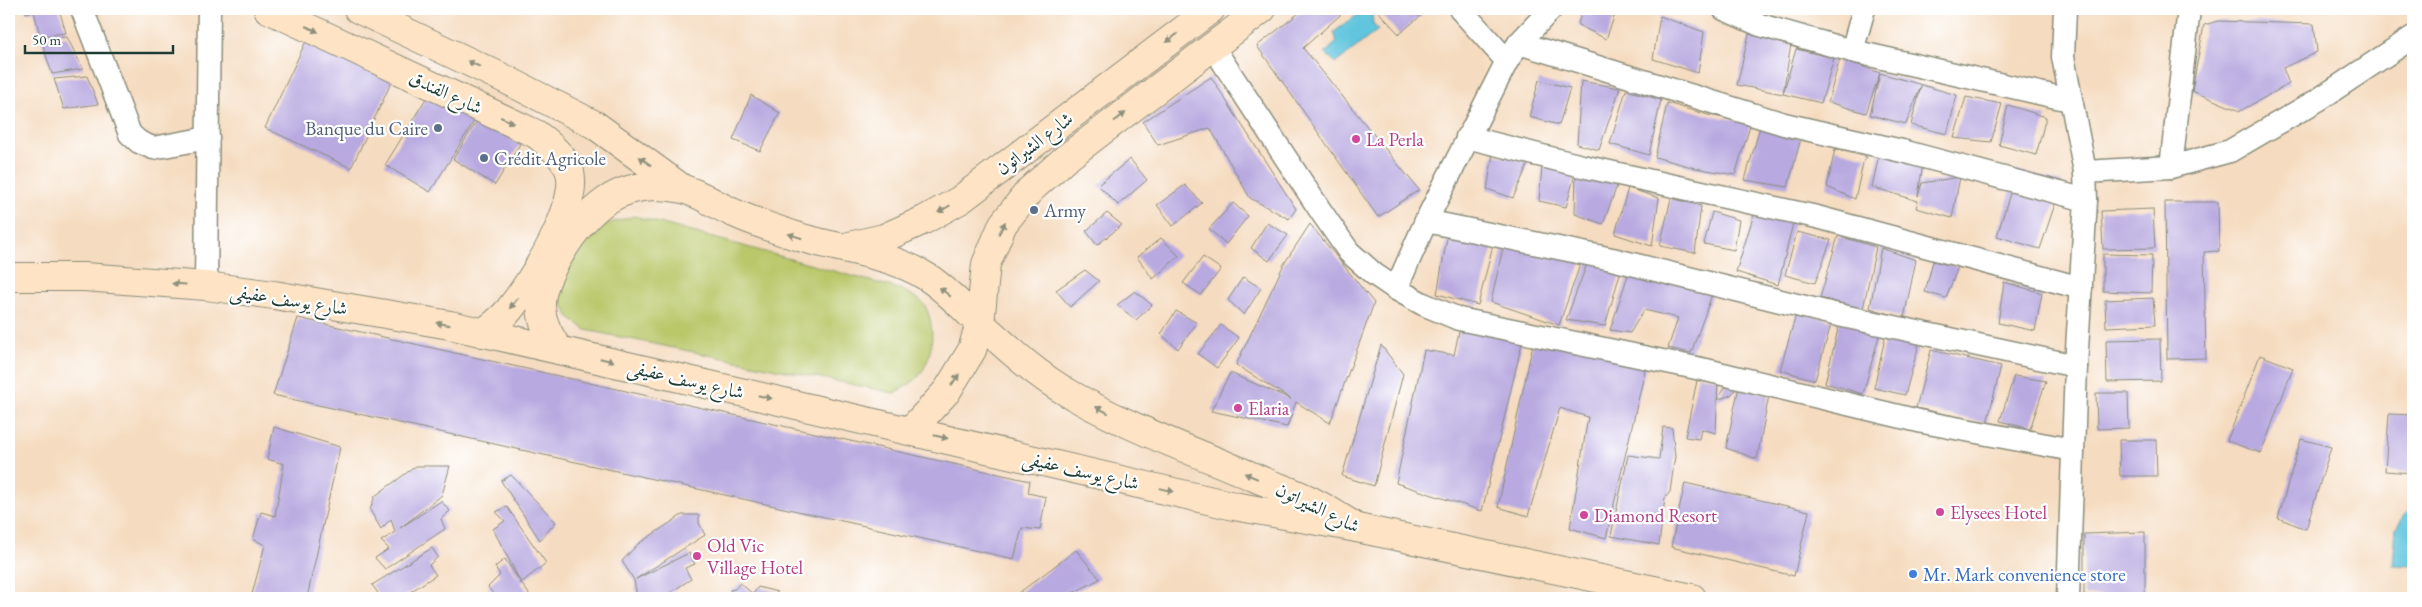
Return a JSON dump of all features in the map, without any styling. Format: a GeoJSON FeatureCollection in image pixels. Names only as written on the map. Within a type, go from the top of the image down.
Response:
{"type":"FeatureCollection","features":[{"type":"Feature","properties":{"kind":"street"},"geometry":{"type":"LineString","coordinates":[[82,9],[130,134],[139,142],[153,148],[208,138]]}},
{"type":"Feature","properties":{"kind":"street"},"geometry":{"type":"LineString","coordinates":[[206,286],[209,9]]}},
{"type":"Feature","properties":{"kind":"street","name":"شارع الفندق"},"geometry":{"type":"LineString","coordinates":[[268,9],[536,134],[553,148],[568,167],[572,186],[565,216]]}},
{"type":"Feature","properties":{"kind":"street","name":"شارع الفندق"},"geometry":{"type":"LineString","coordinates":[[358,9],[507,80],[595,125],[684,190]]}},
{"type":"Feature","properties":{"kind":"street","name":"شارع الشيراتون"},"geometry":{"type":"LineString","coordinates":[[841,247],[884,238],[924,220],[960,200],[1211,9]]}},
{"type":"Feature","properties":{"kind":"street","name":"شارع الشيراتون"},"geometry":{"type":"LineString","coordinates":[[911,430],[947,391],[961,371],[972,350],[980,323],[986,264],[1003,224],[1030,190],[1065,159],[1262,9]]}},
{"type":"Feature","properties":{"kind":"street"},"geometry":{"type":"LineString","coordinates":[[1460,9],[1513,52],[1784,124],[1902,151],[2086,200]]}},
{"type":"Feature","properties":{"kind":"street"},"geometry":{"type":"LineString","coordinates":[[1396,289],[1426,221],[1467,137],[1513,52],[1551,9]]}},
{"type":"Feature","properties":{"kind":"street"},"geometry":{"type":"LineString","coordinates":[[1724,9],[1760,25],[1852,51],[2070,100]]}},
{"type":"Feature","properties":{"kind":"street"},"geometry":{"type":"LineString","coordinates":[[1852,51],[1864,9]]}},
{"type":"Feature","properties":{"kind":"street"},"geometry":{"type":"LineString","coordinates":[[2065,9],[2063,57],[2070,100],[2086,172],[2076,366],[2068,598]]}},
{"type":"Feature","properties":{"kind":"street"},"geometry":{"type":"LineString","coordinates":[[2171,167],[2189,9]]}},
{"type":"Feature","properties":{"kind":"street"},"geometry":{"type":"LineString","coordinates":[[2086,172],[2171,167],[2230,151],[2318,100],[2413,38]]}},
{"type":"Feature","properties":{"kind":"street"},"geometry":{"type":"LineString","coordinates":[[1213,48],[1322,213],[1350,252],[1374,274],[1423,304],[1459,319],[1716,372],[1923,422],[2073,450]]}},
{"type":"Feature","properties":{"kind":"street"},"geometry":{"type":"LineString","coordinates":[[1467,137],[1582,166],[1817,217],[2081,288]]}},
{"type":"Feature","properties":{"kind":"street","name":"شارع الشيراتون"},"geometry":{"type":"LineString","coordinates":[[544,269],[585,216],[604,201],[626,191],[656,186],[684,190],[734,214],[776,230],[820,244],[864,251],[898,262],[928,277],[1022,360],[1068,393],[1118,419],[1315,503],[1357,528],[1692,598]]}},
{"type":"Feature","properties":{"kind":"street","name":"شارع الشيراتون"},"geometry":{"type":"LineString","coordinates":[[559,350],[548,334],[541,314],[541,294],[544,269],[565,216]]}},
{"type":"Feature","properties":{"kind":"street"},"geometry":{"type":"LineString","coordinates":[[1426,221],[1612,259],[1829,313],[2076,366]]}},
{"type":"Feature","properties":{"kind":"street"},"geometry":{"type":"LineString","coordinates":[[483,333],[507,312],[544,269]]}},
{"type":"Feature","properties":{"kind":"street","name":"شارع يوسف عفيفى"},"geometry":{"type":"LineString","coordinates":[[9,277],[84,277],[206,286],[274,295],[450,325],[1234,506],[1357,528]]}},
{"type":"Feature","properties":{"kind":"green space"},"geometry":{"type":"Polygon","coordinates":[[[634,216],[903,290],[921,301],[929,315],[932,335],[929,356],[925,365],[914,381],[894,393],[586,330],[568,316],[558,294],[560,276],[568,259],[596,227],[634,216]]]}},
{"type":"Feature","properties":{"kind":"water"},"geometry":{"type":"Polygon","coordinates":[[[1361,12],[1372,14],[1373,24],[1378,30],[1336,63],[1325,53],[1337,42],[1334,32],[1361,12]]]}},
{"type":"Feature","properties":{"kind":"water"},"geometry":{"type":"Polygon","coordinates":[[[2410,508],[2413,508],[2413,566],[2393,565],[2396,528],[2410,508]]]}},
{"type":"Feature","properties":{"kind":"building"},"geometry":{"type":"Polygon","coordinates":[[[26,9],[59,9],[66,33],[40,36],[34,11],[26,13],[26,9]]]}},
{"type":"Feature","properties":{"kind":"building"},"geometry":{"type":"Polygon","coordinates":[[[1304,9],[1347,9],[1303,48],[1419,190],[1378,217],[1257,46],[1304,9]]]}},
{"type":"Feature","properties":{"kind":"building"},"geometry":{"type":"Polygon","coordinates":[[[1376,9],[1429,9],[1399,34],[1376,9]]]}},
{"type":"Feature","properties":{"kind":"building"},"geometry":{"type":"Polygon","coordinates":[[[1582,9],[1617,9],[1606,39],[1578,25],[1582,9]]]}},
{"type":"Feature","properties":{"kind":"building"},"geometry":{"type":"Polygon","coordinates":[[[1660,16],[1704,32],[1698,73],[1653,59],[1660,16]]]}},
{"type":"Feature","properties":{"kind":"building"},"geometry":{"type":"Polygon","coordinates":[[[2218,21],[2314,24],[2317,52],[2283,68],[2289,84],[2240,111],[2192,91],[2204,25],[2218,21]]]}},
{"type":"Feature","properties":{"kind":"building"},"geometry":{"type":"Polygon","coordinates":[[[1749,34],[1791,44],[1783,94],[1737,85],[1749,34]]]}},
{"type":"Feature","properties":{"kind":"building"},"geometry":{"type":"Polygon","coordinates":[[[67,37],[83,69],[52,74],[41,39],[67,37]]]}},
{"type":"Feature","properties":{"kind":"building"},"geometry":{"type":"Polygon","coordinates":[[[307,39],[393,79],[351,168],[265,128],[307,39]]]}},
{"type":"Feature","properties":{"kind":"building"},"geometry":{"type":"Polygon","coordinates":[[[1796,49],[1834,58],[1821,103],[1783,94],[1796,49]]]}},
{"type":"Feature","properties":{"kind":"building"},"geometry":{"type":"Polygon","coordinates":[[[1840,58],[1880,73],[1866,113],[1828,102],[1840,58]]]}},
{"type":"Feature","properties":{"kind":"building"},"geometry":{"type":"Polygon","coordinates":[[[1880,73],[1957,95],[1947,134],[1911,125],[1921,86],[1906,124],[1870,115],[1880,73]]]}},
{"type":"Feature","properties":{"kind":"building"},"geometry":{"type":"Polygon","coordinates":[[[87,76],[98,104],[64,109],[54,79],[87,76]]]}},
{"type":"Feature","properties":{"kind":"building"},"geometry":{"type":"Polygon","coordinates":[[[1211,77],[1296,209],[1289,219],[1250,198],[1210,128],[1158,145],[1143,122],[1211,77]]]}},
{"type":"Feature","properties":{"kind":"building"},"geometry":{"type":"Polygon","coordinates":[[[1539,80],[1570,88],[1559,125],[1529,117],[1539,80]]]}},
{"type":"Feature","properties":{"kind":"building"},"geometry":{"type":"Polygon","coordinates":[[[1581,81],[1620,88],[1599,150],[1577,144],[1581,81]]]}},
{"type":"Feature","properties":{"kind":"building"},"geometry":{"type":"Polygon","coordinates":[[[1626,90],[1661,100],[1649,155],[1610,144],[1626,90]]]}},
{"type":"Feature","properties":{"kind":"building"},"geometry":{"type":"Polygon","coordinates":[[[430,92],[475,120],[430,192],[385,165],[430,92]]]}},
{"type":"Feature","properties":{"kind":"building"},"geometry":{"type":"Polygon","coordinates":[[[751,95],[780,113],[760,151],[733,140],[751,95]]]}},
{"type":"Feature","properties":{"kind":"building"},"geometry":{"type":"Polygon","coordinates":[[[1966,97],[2002,104],[1991,142],[1954,138],[1966,97]]]}},
{"type":"Feature","properties":{"kind":"building"},"geometry":{"type":"Polygon","coordinates":[[[1667,103],[1708,115],[1751,123],[1735,175],[1695,168],[1655,157],[1667,103]]]}},
{"type":"Feature","properties":{"kind":"building"},"geometry":{"type":"Polygon","coordinates":[[[2008,105],[2046,117],[2036,155],[1999,145],[2008,105]]]}},
{"type":"Feature","properties":{"kind":"building"},"geometry":{"type":"Polygon","coordinates":[[[479,118],[520,144],[495,185],[453,159],[479,118]]]}},
{"type":"Feature","properties":{"kind":"building"},"geometry":{"type":"Polygon","coordinates":[[[1760,127],[1801,138],[1788,187],[1745,180],[1760,127]]]}},
{"type":"Feature","properties":{"kind":"building"},"geometry":{"type":"Polygon","coordinates":[[[1881,146],[1924,157],[1918,196],[1922,183],[1960,177],[1952,218],[1916,208],[1918,201],[1872,187],[1881,146]]]}},
{"type":"Feature","properties":{"kind":"building"},"geometry":{"type":"Polygon","coordinates":[[[1835,149],[1867,157],[1863,163],[1855,199],[1827,187],[1835,149]]]}},
{"type":"Feature","properties":{"kind":"building"},"geometry":{"type":"Polygon","coordinates":[[[1493,154],[1529,162],[1513,198],[1487,189],[1493,154]]]}},
{"type":"Feature","properties":{"kind":"building"},"geometry":{"type":"Polygon","coordinates":[[[1130,159],[1147,180],[1118,205],[1098,185],[1130,159]]]}},
{"type":"Feature","properties":{"kind":"building"},"geometry":{"type":"Polygon","coordinates":[[[1542,167],[1576,171],[1566,207],[1539,201],[1542,167]]]}},
{"type":"Feature","properties":{"kind":"building"},"geometry":{"type":"Polygon","coordinates":[[[2017,170],[2062,183],[2040,249],[1997,236],[2017,170]]]}},
{"type":"Feature","properties":{"kind":"building"},"geometry":{"type":"Polygon","coordinates":[[[1576,171],[1618,183],[1603,224],[1575,214],[1576,171]]]}},
{"type":"Feature","properties":{"kind":"building"},"geometry":{"type":"Polygon","coordinates":[[[1185,185],[1202,203],[1173,226],[1157,205],[1185,185]]]}},
{"type":"Feature","properties":{"kind":"building"},"geometry":{"type":"Polygon","coordinates":[[[1628,188],[1659,198],[1652,246],[1615,234],[1628,188]]]}},
{"type":"Feature","properties":{"kind":"building"},"geometry":{"type":"Polygon","coordinates":[[[1671,198],[1701,206],[1695,253],[1660,246],[1671,198]]]}},
{"type":"Feature","properties":{"kind":"building"},"geometry":{"type":"Polygon","coordinates":[[[2165,202],[2218,202],[2219,251],[2204,252],[2206,358],[2167,359],[2165,202]]]}},
{"type":"Feature","properties":{"kind":"building"},"geometry":{"type":"Polygon","coordinates":[[[1233,203],[1248,216],[1226,244],[1209,229],[1233,203]]]}},
{"type":"Feature","properties":{"kind":"building"},"geometry":{"type":"Polygon","coordinates":[[[2153,209],[2155,248],[2103,249],[2101,211],[2153,209]]]}},
{"type":"Feature","properties":{"kind":"building"},"geometry":{"type":"Polygon","coordinates":[[[1712,212],[1739,220],[1734,250],[1704,244],[1712,212]]]}},
{"type":"Feature","properties":{"kind":"building"},"geometry":{"type":"Polygon","coordinates":[[[1107,213],[1122,225],[1097,245],[1086,231],[1107,213]]]}},
{"type":"Feature","properties":{"kind":"building"},"geometry":{"type":"Polygon","coordinates":[[[1754,214],[1794,219],[1778,285],[1736,272],[1754,214]]]}},
{"type":"Feature","properties":{"kind":"building"},"geometry":{"type":"Polygon","coordinates":[[[1267,223],[1288,235],[1269,261],[1251,248],[1267,223]]]}},
{"type":"Feature","properties":{"kind":"building"},"geometry":{"type":"Polygon","coordinates":[[[1310,224],[1374,303],[1330,423],[1296,402],[1287,427],[1211,411],[1230,373],[1291,399],[1236,365],[1284,264],[1310,224]]]}},
{"type":"Feature","properties":{"kind":"building"},"geometry":{"type":"Polygon","coordinates":[[[1448,232],[1494,241],[1478,305],[1437,294],[1448,232]]]}},
{"type":"Feature","properties":{"kind":"building"},"geometry":{"type":"Polygon","coordinates":[[[1797,232],[1831,240],[1815,283],[1785,275],[1797,232]]]}},
{"type":"Feature","properties":{"kind":"building"},"geometry":{"type":"Polygon","coordinates":[[[1838,236],[1876,247],[1863,309],[1820,298],[1838,236]]]}},
{"type":"Feature","properties":{"kind":"building"},"geometry":{"type":"Polygon","coordinates":[[[1161,238],[1179,256],[1153,279],[1137,257],[1161,238]]]}},
{"type":"Feature","properties":{"kind":"building"},"geometry":{"type":"Polygon","coordinates":[[[1504,243],[1581,262],[1559,325],[1491,302],[1504,243]]]}},
{"type":"Feature","properties":{"kind":"building"},"geometry":{"type":"Polygon","coordinates":[[[1881,248],[1916,260],[1904,318],[1870,308],[1881,248]]]}},
{"type":"Feature","properties":{"kind":"building"},"geometry":{"type":"Polygon","coordinates":[[[2103,254],[2152,255],[2151,293],[2103,291],[2103,254]]]}},
{"type":"Feature","properties":{"kind":"building"},"geometry":{"type":"Polygon","coordinates":[[[1203,257],[1221,269],[1201,295],[1183,283],[1203,257]]]}},
{"type":"Feature","properties":{"kind":"building"},"geometry":{"type":"Polygon","coordinates":[[[1588,261],[1621,270],[1605,326],[1566,320],[1588,261]]]}},
{"type":"Feature","properties":{"kind":"building"},"geometry":{"type":"Polygon","coordinates":[[[1933,261],[1958,267],[1946,298],[1925,292],[1933,261]]]}},
{"type":"Feature","properties":{"kind":"building"},"geometry":{"type":"Polygon","coordinates":[[[1630,269],[1713,292],[1691,353],[1668,348],[1678,318],[1644,310],[1630,333],[1610,330],[1630,269]]]}},
{"type":"Feature","properties":{"kind":"building"},"geometry":{"type":"Polygon","coordinates":[[[1085,270],[1099,281],[1070,307],[1056,290],[1085,270]]]}},
{"type":"Feature","properties":{"kind":"building"},"geometry":{"type":"Polygon","coordinates":[[[1243,277],[1261,288],[1244,315],[1228,300],[1243,277]]]}},
{"type":"Feature","properties":{"kind":"building"},"geometry":{"type":"Polygon","coordinates":[[[2004,282],[2042,293],[2035,331],[1998,323],[2004,282]]]}},
{"type":"Feature","properties":{"kind":"building"},"geometry":{"type":"Polygon","coordinates":[[[1135,291],[1152,305],[1136,320],[1117,305],[1135,291]]]}},
{"type":"Feature","properties":{"kind":"building"},"geometry":{"type":"Polygon","coordinates":[[[2153,298],[2155,325],[2106,327],[2105,300],[2153,298]]]}},
{"type":"Feature","properties":{"kind":"building"},"geometry":{"type":"Polygon","coordinates":[[[1176,311],[1197,323],[1178,349],[1161,334],[1176,311]]]}},
{"type":"Feature","properties":{"kind":"building"},"geometry":{"type":"Polygon","coordinates":[[[1797,311],[1832,321],[1815,380],[1780,370],[1797,311]]]}},
{"type":"Feature","properties":{"kind":"building"},"geometry":{"type":"Polygon","coordinates":[[[298,318],[1030,481],[1028,493],[1046,497],[1040,530],[1022,528],[1014,559],[273,395],[298,318]]]}},
{"type":"Feature","properties":{"kind":"building"},"geometry":{"type":"Polygon","coordinates":[[[1840,321],[1880,332],[1863,394],[1825,383],[1840,321]]]}},
{"type":"Feature","properties":{"kind":"building"},"geometry":{"type":"Polygon","coordinates":[[[1221,325],[1239,338],[1217,368],[1198,354],[1221,325]]]}},
{"type":"Feature","properties":{"kind":"building"},"geometry":{"type":"Polygon","coordinates":[[[1460,327],[1523,339],[1482,511],[1396,483],[1424,350],[1454,355],[1460,327]]]}},
{"type":"Feature","properties":{"kind":"building"},"geometry":{"type":"Polygon","coordinates":[[[1886,333],[1919,344],[1905,395],[1874,388],[1886,333]]]}},
{"type":"Feature","properties":{"kind":"building"},"geometry":{"type":"Polygon","coordinates":[[[1535,334],[1647,362],[1606,538],[1570,528],[1588,417],[1560,408],[1528,516],[1498,507],[1535,334]]]}},
{"type":"Feature","properties":{"kind":"building"},"geometry":{"type":"Polygon","coordinates":[[[2160,339],[2161,381],[2107,382],[2106,340],[2160,339]]]}},
{"type":"Feature","properties":{"kind":"building"},"geometry":{"type":"Polygon","coordinates":[[[1381,345],[1403,374],[1374,486],[1342,476],[1381,345]]]}},
{"type":"Feature","properties":{"kind":"building"},"geometry":{"type":"Polygon","coordinates":[[[1931,350],[2001,366],[1987,423],[1916,408],[1931,350]]]}},
{"type":"Feature","properties":{"kind":"building"},"geometry":{"type":"Polygon","coordinates":[[[2260,355],[2293,368],[2261,453],[2227,441],[2260,355]]]}},
{"type":"Feature","properties":{"kind":"building"},"geometry":{"type":"Polygon","coordinates":[[[1698,376],[1718,378],[1716,433],[1701,429],[1699,439],[1685,437],[1698,376]]]}},
{"type":"Feature","properties":{"kind":"building"},"geometry":{"type":"Polygon","coordinates":[[[2014,376],[2046,381],[2030,429],[2000,421],[2014,376]]]}},
{"type":"Feature","properties":{"kind":"building"},"geometry":{"type":"Polygon","coordinates":[[[1727,382],[1769,395],[1757,459],[1726,448],[1739,386],[1731,395],[1717,400],[1727,382]]]}},
{"type":"Feature","properties":{"kind":"building"},"geometry":{"type":"Polygon","coordinates":[[[2096,393],[2128,393],[2129,428],[2097,429],[2096,393]]]}},
{"type":"Feature","properties":{"kind":"building"},"geometry":{"type":"Polygon","coordinates":[[[2389,414],[2413,415],[2413,473],[2385,471],[2389,414]]]}},
{"type":"Feature","properties":{"kind":"building"},"geometry":{"type":"Polygon","coordinates":[[[274,427],[340,447],[307,598],[251,598],[265,545],[253,539],[261,512],[275,516],[284,464],[267,459],[274,427]]]}},
{"type":"Feature","properties":{"kind":"building"},"geometry":{"type":"Polygon","coordinates":[[[1663,427],[1672,428],[1675,456],[1670,492],[1665,498],[1659,545],[1611,536],[1628,455],[1659,459],[1663,427]]]}},
{"type":"Feature","properties":{"kind":"building"},"geometry":{"type":"Polygon","coordinates":[[[2301,439],[2331,447],[2306,529],[2278,518],[2301,439]]]}},
{"type":"Feature","properties":{"kind":"building"},"geometry":{"type":"Polygon","coordinates":[[[2119,440],[2156,440],[2157,476],[2120,476],[2119,440]]]}},
{"type":"Feature","properties":{"kind":"building"},"geometry":{"type":"Polygon","coordinates":[[[416,466],[450,466],[442,495],[400,528],[441,501],[450,511],[441,519],[445,529],[385,569],[375,558],[389,549],[381,541],[395,532],[391,519],[381,529],[370,510],[375,496],[416,466]]]}},
{"type":"Feature","properties":{"kind":"building"},"geometry":{"type":"Polygon","coordinates":[[[511,475],[556,522],[540,540],[501,481],[511,475]]]}},
{"type":"Feature","properties":{"kind":"building"},"geometry":{"type":"Polygon","coordinates":[[[1685,483],[1809,511],[1794,576],[1671,547],[1685,483]]]}},
{"type":"Feature","properties":{"kind":"building"},"geometry":{"type":"Polygon","coordinates":[[[507,507],[546,563],[521,583],[493,529],[505,521],[496,512],[507,507]]]}},
{"type":"Feature","properties":{"kind":"building"},"geometry":{"type":"Polygon","coordinates":[[[682,515],[699,515],[699,523],[705,535],[636,579],[689,553],[695,564],[685,568],[691,579],[662,598],[635,598],[637,597],[634,580],[622,561],[638,544],[682,515]]]}},
{"type":"Feature","properties":{"kind":"building"},"geometry":{"type":"Polygon","coordinates":[[[2145,532],[2145,598],[2084,595],[2084,534],[2145,532]]]}},
{"type":"Feature","properties":{"kind":"building"},"geometry":{"type":"Polygon","coordinates":[[[432,548],[438,557],[429,565],[436,575],[401,598],[373,598],[378,593],[372,585],[432,548]]]}},
{"type":"Feature","properties":{"kind":"building"},"geometry":{"type":"Polygon","coordinates":[[[1076,550],[1100,579],[1063,598],[1012,598],[1076,550]]]}},
{"type":"Feature","properties":{"kind":"building"},"geometry":{"type":"Polygon","coordinates":[[[505,559],[532,598],[496,598],[488,587],[500,575],[495,567],[505,559]]]}},
{"type":"Feature","properties":{"kind":"building"},"geometry":{"type":"Polygon","coordinates":[[[740,583],[753,594],[758,587],[777,592],[777,598],[729,598],[733,596],[730,590],[735,589],[740,583]]]}},
{"type":"Feature","properties":{"kind":"place","name":"Banque du Caire"},"geometry":{"type":"Point","coordinates":[438,128]}},
{"type":"Feature","properties":{"kind":"place","name":"La Perla"},"geometry":{"type":"Point","coordinates":[1356,139]}},
{"type":"Feature","properties":{"kind":"place","name":"Crédit Agricole"},"geometry":{"type":"Point","coordinates":[484,158]}},
{"type":"Feature","properties":{"kind":"place","name":"Army"},"geometry":{"type":"Point","coordinates":[1034,210]}},
{"type":"Feature","properties":{"kind":"place","name":"Elaria"},"geometry":{"type":"Point","coordinates":[1238,408]}},
{"type":"Feature","properties":{"kind":"place","name":"Elysees Hotel"},"geometry":{"type":"Point","coordinates":[1940,512]}},
{"type":"Feature","properties":{"kind":"place","name":"Diamond Resort"},"geometry":{"type":"Point","coordinates":[1584,515]}},
{"type":"Feature","properties":{"kind":"place","name":"Old Vic Village Hotel"},"geometry":{"type":"Point","coordinates":[697,556]}},
{"type":"Feature","properties":{"kind":"place","name":"Mr. Mark convenience store"},"geometry":{"type":"Point","coordinates":[1913,574]}}]}
